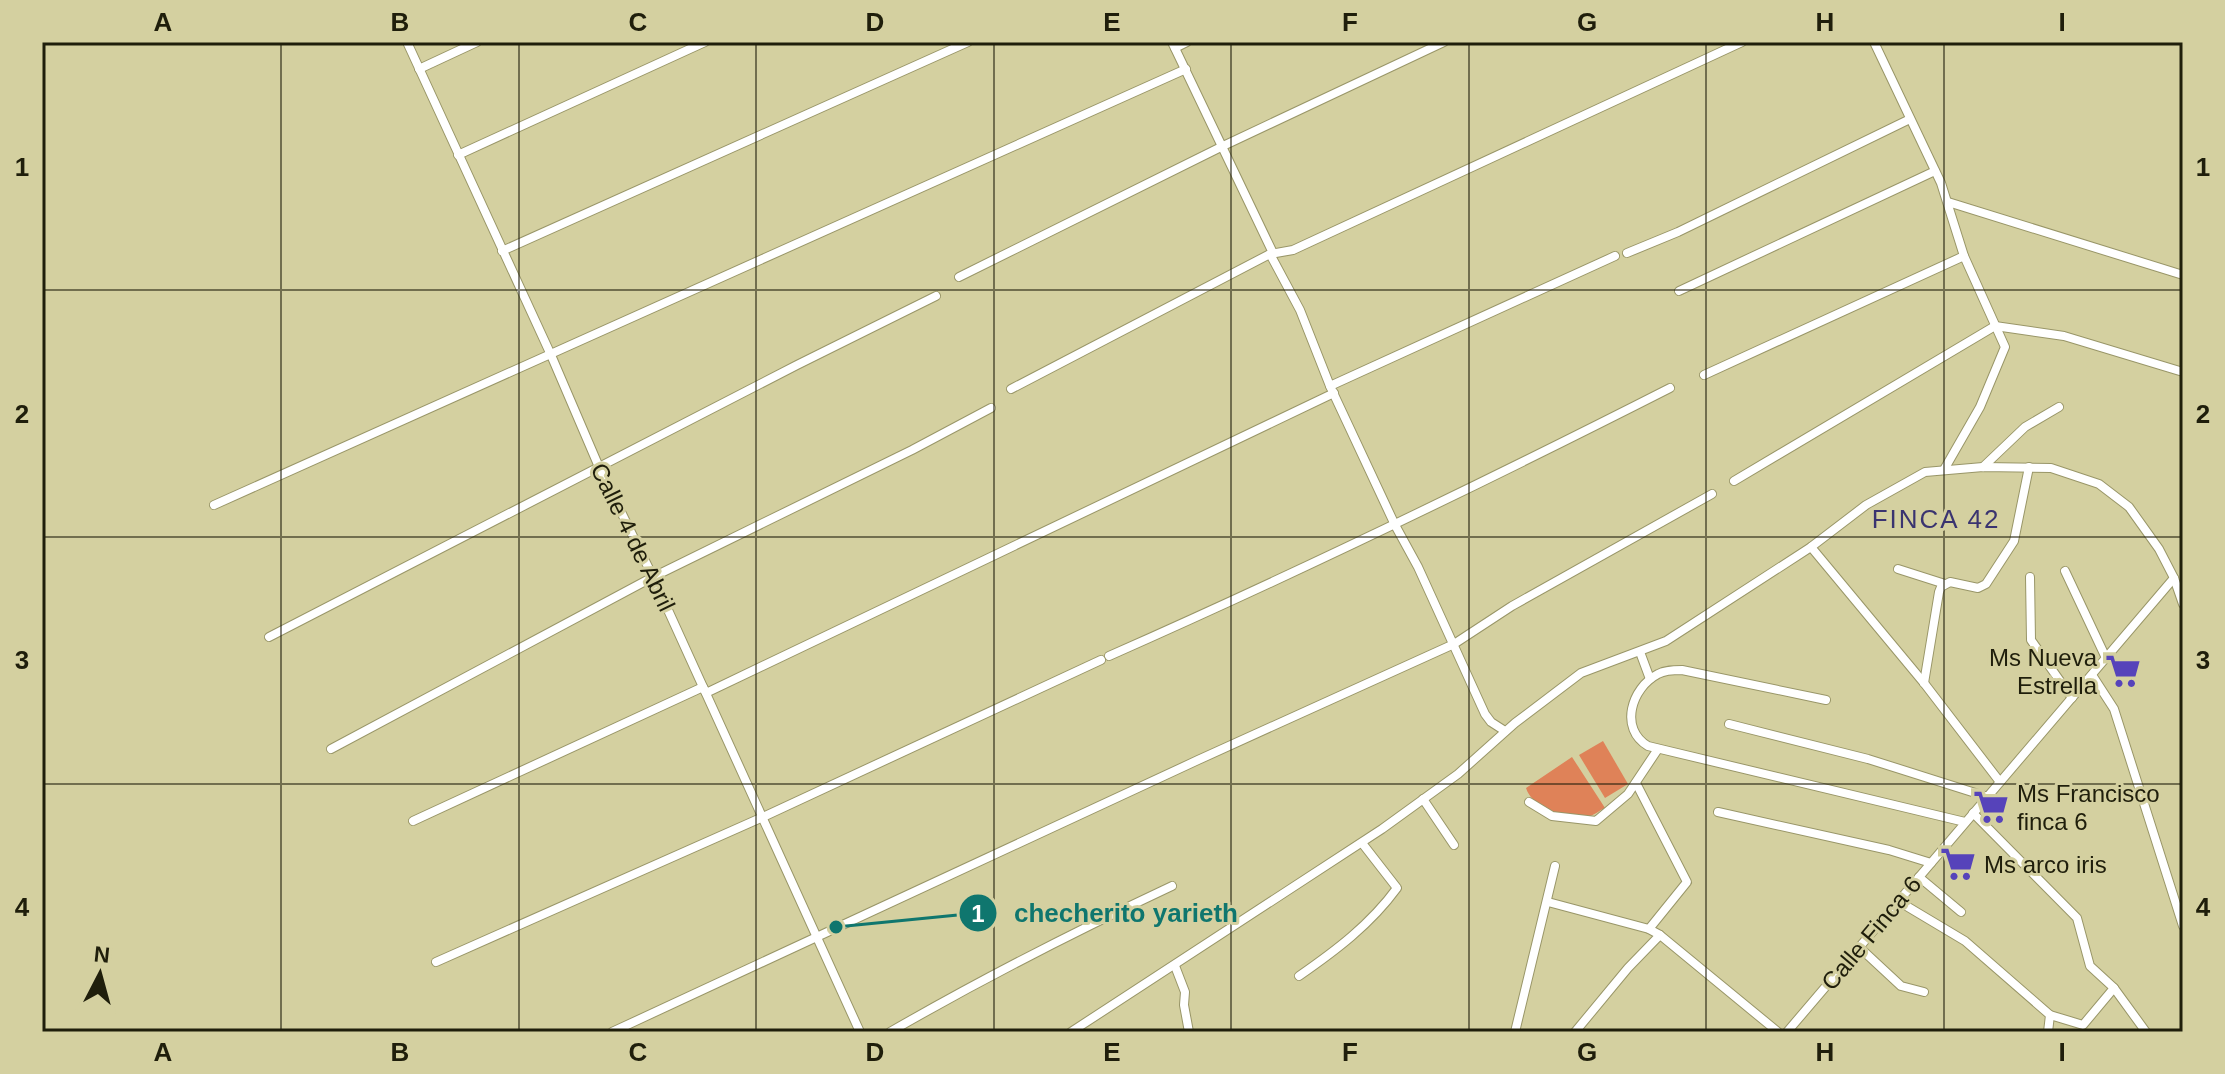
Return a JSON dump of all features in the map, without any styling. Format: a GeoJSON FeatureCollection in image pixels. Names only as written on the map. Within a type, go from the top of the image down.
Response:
{"type":"FeatureCollection","features":[{"type":"Feature","properties":{"kind":"street","name":"Calle 4 de Abril"},"geometry":{"type":"LineString","coordinates":[[407,42],[860,1032]]}},
{"type":"Feature","properties":{"kind":"street"},"geometry":{"type":"LineString","coordinates":[[419,69],[477,42]]}},
{"type":"Feature","properties":{"kind":"street"},"geometry":{"type":"LineString","coordinates":[[458,155],[705,42]]}},
{"type":"Feature","properties":{"kind":"street"},"geometry":{"type":"LineString","coordinates":[[502,251],[968,42]]}},
{"type":"Feature","properties":{"kind":"street"},"geometry":{"type":"LineString","coordinates":[[1187,42],[1173,45],[1273,253],[1270,254]]}},
{"type":"Feature","properties":{"kind":"street"},"geometry":{"type":"LineString","coordinates":[[959,277],[1223,146],[1444,42]]}},
{"type":"Feature","properties":{"kind":"street"},"geometry":{"type":"LineString","coordinates":[[1011,389],[1270,254],[1293,250],[1742,42]]}},
{"type":"Feature","properties":{"kind":"street"},"geometry":{"type":"LineString","coordinates":[[1874,42],[1935,171],[1964,256],[2005,347],[1980,407],[1945,468]]}},
{"type":"Feature","properties":{"kind":"street"},"geometry":{"type":"LineString","coordinates":[[214,505],[1186,69]]}},
{"type":"Feature","properties":{"kind":"street"},"geometry":{"type":"LineString","coordinates":[[1627,253],[1678,232],[1910,119]]}},
{"type":"Feature","properties":{"kind":"street"},"geometry":{"type":"LineString","coordinates":[[1679,291],[1935,171]]}},
{"type":"Feature","properties":{"kind":"street"},"geometry":{"type":"LineString","coordinates":[[1948,202],[2183,275]]}},
{"type":"Feature","properties":{"kind":"street"},"geometry":{"type":"LineString","coordinates":[[1270,254],[1300,310],[1332,390],[1485,714],[1505,731]]}},
{"type":"Feature","properties":{"kind":"street"},"geometry":{"type":"LineString","coordinates":[[413,821],[704,690],[1615,256]]}},
{"type":"Feature","properties":{"kind":"street"},"geometry":{"type":"LineString","coordinates":[[1704,375],[1964,256]]}},
{"type":"Feature","properties":{"kind":"street"},"geometry":{"type":"LineString","coordinates":[[269,637],[936,296]]}},
{"type":"Feature","properties":{"kind":"street"},"geometry":{"type":"LineString","coordinates":[[1734,481],[1995,326],[2064,336],[2183,372]]}},
{"type":"Feature","properties":{"kind":"street"},"geometry":{"type":"LineString","coordinates":[[436,962],[763,817],[1395,525],[1670,388]]}},
{"type":"Feature","properties":{"kind":"street"},"geometry":{"type":"LineString","coordinates":[[1983,467],[2025,427],[2059,407]]}},
{"type":"Feature","properties":{"kind":"street"},"geometry":{"type":"LineString","coordinates":[[331,749],[653,577],[991,408]]}},
{"type":"Feature","properties":{"kind":"street"},"geometry":{"type":"LineString","coordinates":[[1898,569],[1945,584],[1956,582],[1978,588],[1986,584],[2014,541],[2029,467]]}},
{"type":"Feature","properties":{"kind":"street"},"geometry":{"type":"LineString","coordinates":[[1071,1032],[1362,843],[1458,774],[1552,692],[1581,673],[1666,641],[1811,547],[1866,505],[1925,472],[1945,468],[2051,468],[2099,484],[2129,507],[2159,549],[2183,604]]}},
{"type":"Feature","properties":{"kind":"street"},"geometry":{"type":"LineString","coordinates":[[612,1032],[1454,644],[1512,606],[1712,494]]}},
{"type":"Feature","properties":{"kind":"street"},"geometry":{"type":"LineString","coordinates":[[1811,547],[1924,683],[2000,782]]}},
{"type":"Feature","properties":{"kind":"street"},"geometry":{"type":"LineString","coordinates":[[2065,571],[2106,658]]}},
{"type":"Feature","properties":{"kind":"street"},"geometry":{"type":"LineString","coordinates":[[2030,577],[2031,640],[2072,698]]}},
{"type":"Feature","properties":{"kind":"street","name":"Calle Finca 6"},"geometry":{"type":"LineString","coordinates":[[1787,1032],[2174,578]]}},
{"type":"Feature","properties":{"kind":"street"},"geometry":{"type":"LineString","coordinates":[[1924,683],[1939,592],[1945,584]]}},
{"type":"Feature","properties":{"kind":"street"},"geometry":{"type":"LineString","coordinates":[[1640,652],[1650,679]]}},
{"type":"Feature","properties":{"kind":"street"},"geometry":{"type":"LineString","coordinates":[[1826,700],[1682,670],[1660,672],[1634,698],[1631,718],[1641,742],[1658,749],[1965,822]]}},
{"type":"Feature","properties":{"kind":"street"},"geometry":{"type":"LineString","coordinates":[[2092,675],[2114,709],[2183,926]]}},
{"type":"Feature","properties":{"kind":"street"},"geometry":{"type":"LineString","coordinates":[[1729,724],[1868,759],[1988,797]]}},
{"type":"Feature","properties":{"kind":"street"},"geometry":{"type":"LineString","coordinates":[[1529,802],[1552,816],[1596,821],[1628,794],[1658,749]]}},
{"type":"Feature","properties":{"kind":"street"},"geometry":{"type":"LineString","coordinates":[[1636,783],[1687,882],[1649,929]]}},
{"type":"Feature","properties":{"kind":"street"},"geometry":{"type":"LineString","coordinates":[[1423,799],[1454,845]]}},
{"type":"Feature","properties":{"kind":"street"},"geometry":{"type":"LineString","coordinates":[[1718,812],[1889,850],[1931,863]]}},
{"type":"Feature","properties":{"kind":"street"},"geometry":{"type":"LineString","coordinates":[[1973,813],[2077,918],[2090,966],[2114,988],[2146,1032]]}},
{"type":"Feature","properties":{"kind":"street"},"geometry":{"type":"LineString","coordinates":[[1299,976],[1346,943],[1386,904],[1397,888],[1362,843]]}},
{"type":"Feature","properties":{"kind":"street"},"geometry":{"type":"LineString","coordinates":[[1515,1032],[1555,866]]}},
{"type":"Feature","properties":{"kind":"street"},"geometry":{"type":"LineString","coordinates":[[1919,877],[1961,912]]}},
{"type":"Feature","properties":{"kind":"street"},"geometry":{"type":"LineString","coordinates":[[890,1032],[1074,932],[1172,886]]}},
{"type":"Feature","properties":{"kind":"street"},"geometry":{"type":"LineString","coordinates":[[1898,901],[1965,941],[2050,1015],[2083,1025],[2114,988]]}},
{"type":"Feature","properties":{"kind":"street"},"geometry":{"type":"LineString","coordinates":[[1548,902],[1649,929],[1660,935],[1778,1032]]}},
{"type":"Feature","properties":{"kind":"street"},"geometry":{"type":"LineString","coordinates":[[1575,1032],[1660,935]]}},
{"type":"Feature","properties":{"kind":"street"},"geometry":{"type":"LineString","coordinates":[[1859,947],[1901,986],[1924,992]]}},
{"type":"Feature","properties":{"kind":"street"},"geometry":{"type":"LineString","coordinates":[[1175,966],[1185,992],[1189,1032]]}},
{"type":"Feature","properties":{"kind":"street"},"geometry":{"type":"LineString","coordinates":[[2048,1032],[2050,1015]]}},
{"type":"Feature","properties":{"kind":"shaded area"},"geometry":{"type":"Polygon","coordinates":[[[1603,741],[1628,784],[1605,798],[1579,755],[1603,741]]]}},
{"type":"Feature","properties":{"kind":"shaded area"},"geometry":{"type":"Polygon","coordinates":[[[1572,757],[1605,808],[1579,818],[1551,812],[1535,802],[1526,788],[1572,757]]]}},
{"type":"Feature","properties":{"kind":"place","name":"Ms Nueva Estrella"},"geometry":{"type":"Point","coordinates":[2123,671]}},
{"type":"Feature","properties":{"kind":"place","name":"Ms Francisco finca 6"},"geometry":{"type":"Point","coordinates":[1991,807]}},
{"type":"Feature","properties":{"kind":"place","name":"Ms arco iris"},"geometry":{"type":"Point","coordinates":[1958,864]}},
{"type":"Feature","properties":{"kind":"place","name":"checherito yarieth"},"geometry":{"type":"Point","coordinates":[836,927]}},
{"type":"Feature","properties":{"kind":"district","name":"FINCA 42"},"geometry":{"type":"Point","coordinates":[1936,519]}}]}
